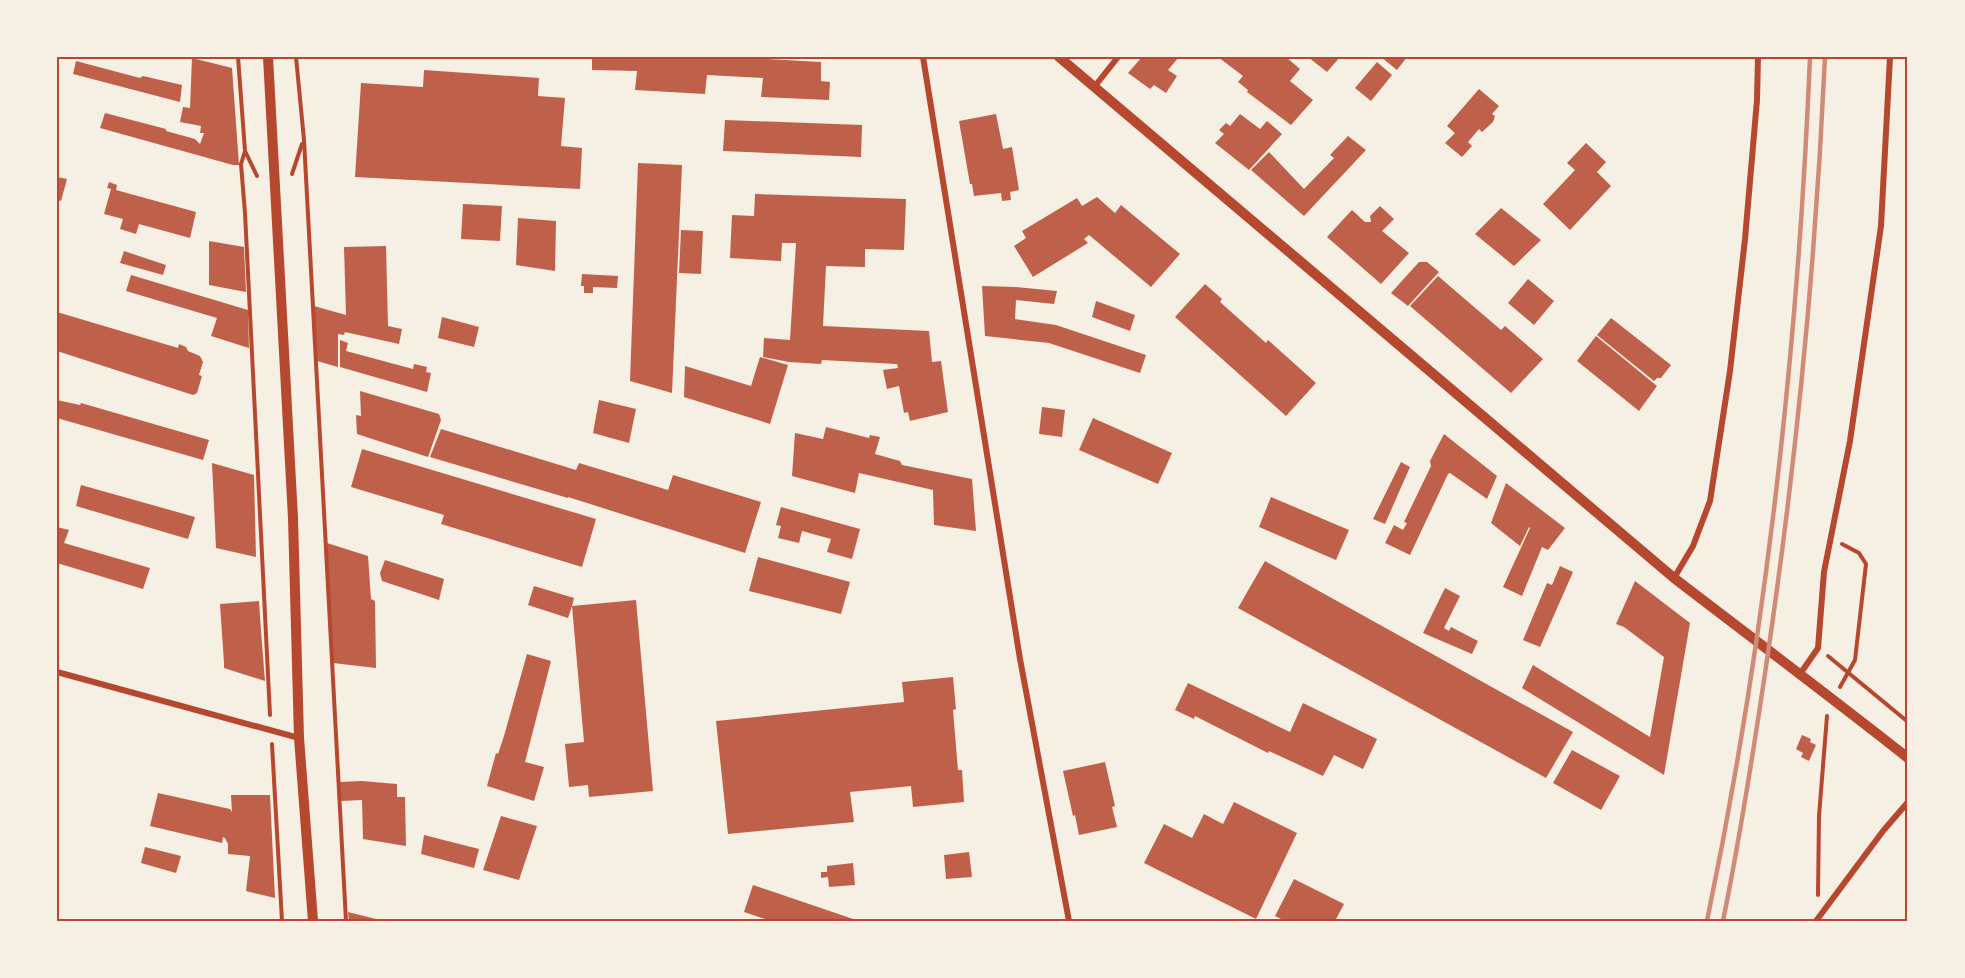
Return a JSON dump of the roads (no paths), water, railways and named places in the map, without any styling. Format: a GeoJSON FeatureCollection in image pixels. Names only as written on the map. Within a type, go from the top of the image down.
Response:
{"type":"FeatureCollection","features":[{"type":"Feature","properties":{"kind":"street"},"geometry":{"type":"LineString","coordinates":[[268,57],[293,518],[299,738],[313,921]]}},
{"type":"Feature","properties":{"kind":"street"},"geometry":{"type":"LineString","coordinates":[[923,57],[1020,658],[1069,921]]}},
{"type":"Feature","properties":{"kind":"street"},"geometry":{"type":"LineString","coordinates":[[1059,57],[1674,578],[1831,696],[1908,759]]}},
{"type":"Feature","properties":{"kind":"street"},"geometry":{"type":"LineString","coordinates":[[1095,86],[1118,57]]}},
{"type":"Feature","properties":{"kind":"street"},"geometry":{"type":"LineString","coordinates":[[1674,578],[1693,546],[1710,501],[1730,371],[1745,239],[1757,100],[1758,57]]}},
{"type":"Feature","properties":{"kind":"street"},"geometry":{"type":"LineString","coordinates":[[1800,674],[1818,648],[1824,572],[1850,441],[1881,226],[1890,57]]}},
{"type":"Feature","properties":{"kind":"street"},"geometry":{"type":"LineString","coordinates":[[57,672],[299,738]]}},
{"type":"Feature","properties":{"kind":"street"},"geometry":{"type":"LineString","coordinates":[[1817,919],[1883,831],[1908,802]]}},
{"type":"Feature","properties":{"kind":"railway"},"geometry":{"type":"LineString","coordinates":[[1707,921],[1746,707],[1776,491],[1797,274],[1810,57]]}},
{"type":"Feature","properties":{"kind":"railway"},"geometry":{"type":"LineString","coordinates":[[1723,921],[1753,753],[1788,504],[1811,281],[1825,57]]}}]}
